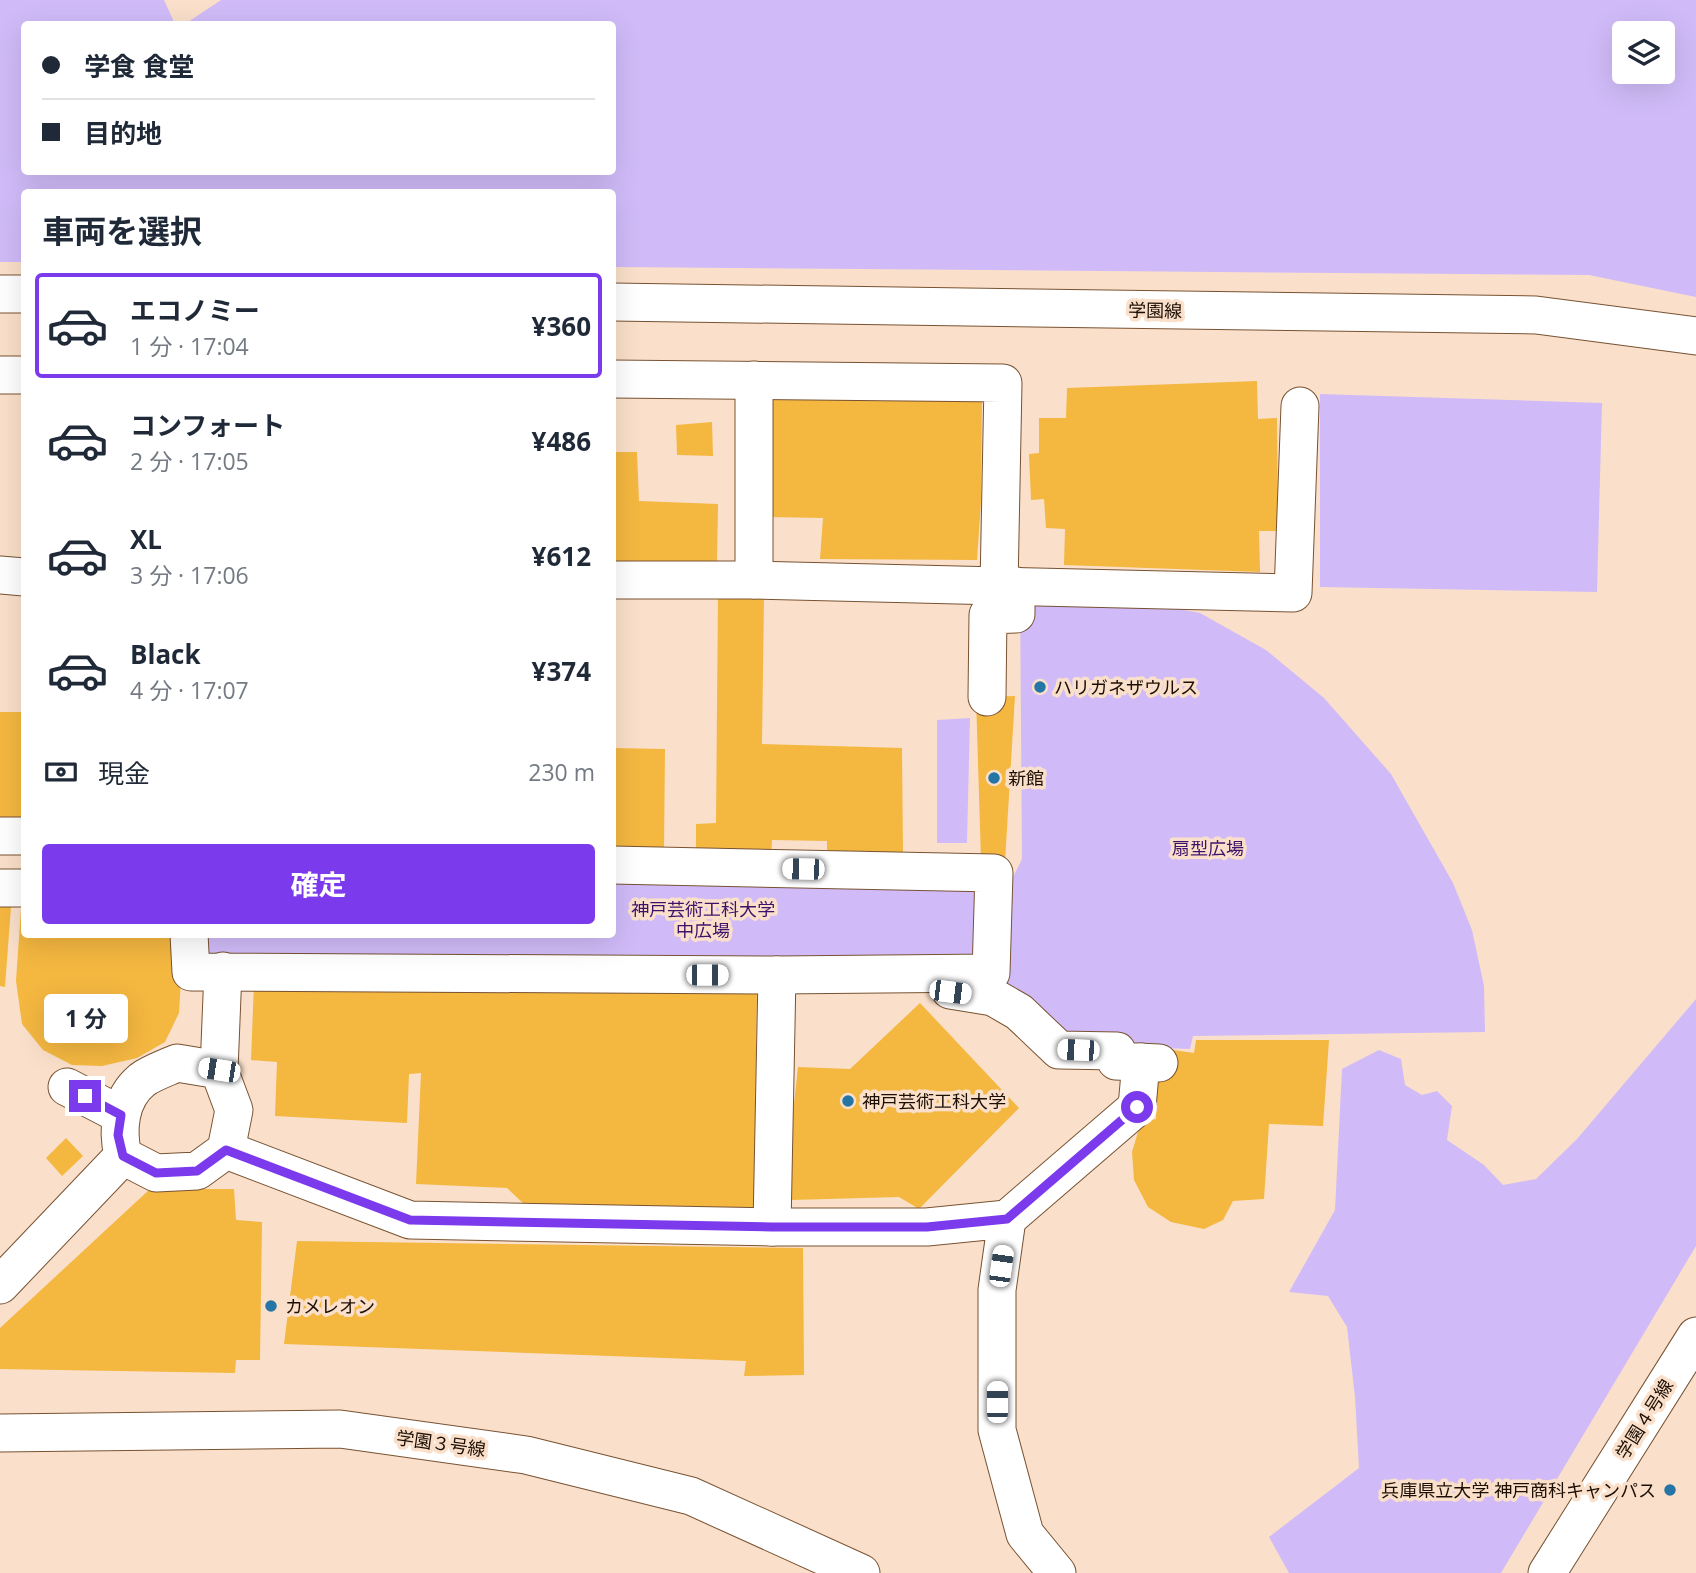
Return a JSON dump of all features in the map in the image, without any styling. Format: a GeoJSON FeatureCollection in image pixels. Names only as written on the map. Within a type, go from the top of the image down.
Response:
{"type":"FeatureCollection","features":[{"type":"Feature","properties":{"kind":"street"},"geometry":{"type":"LineString","coordinates":[[0,294],[21,294]]}},
{"type":"Feature","properties":{"kind":"street","name":"学園線"},"geometry":{"type":"LineString","coordinates":[[616,302],[1536,315],[1696,336]]}},
{"type":"Feature","properties":{"kind":"street"},"geometry":{"type":"LineString","coordinates":[[0,375],[21,375]]}},
{"type":"Feature","properties":{"kind":"street"},"geometry":{"type":"LineString","coordinates":[[616,379],[1003,383],[1008,586],[1016,614],[988,615],[987,697]]}},
{"type":"Feature","properties":{"kind":"street"},"geometry":{"type":"LineString","coordinates":[[754,380],[754,580]]}},
{"type":"Feature","properties":{"kind":"street"},"geometry":{"type":"LineString","coordinates":[[616,580],[754,580],[1293,593],[1300,406]]}},
{"type":"Feature","properties":{"kind":"street"},"geometry":{"type":"LineString","coordinates":[[0,575],[21,577]]}},
{"type":"Feature","properties":{"kind":"street"},"geometry":{"type":"LineString","coordinates":[[0,836],[21,836]]}},
{"type":"Feature","properties":{"kind":"street"},"geometry":{"type":"LineString","coordinates":[[189,938],[191,972],[777,975],[991,973],[994,873],[616,865]]}},
{"type":"Feature","properties":{"kind":"street"},"geometry":{"type":"LineString","coordinates":[[0,888],[21,888]]}},
{"type":"Feature","properties":{"kind":"street"},"geometry":{"type":"LineString","coordinates":[[219,1070],[177,1063],[143,1079],[129,1094],[121,1115],[118,1135],[123,1156],[156,1173],[197,1171],[226,1150],[234,1110],[219,1070],[223,971]]}},
{"type":"Feature","properties":{"kind":"street"},"geometry":{"type":"LineString","coordinates":[[226,1150],[410,1220],[927,1227],[1007,1219],[1137,1107],[1150,1063],[1116,1061],[1117,1051],[1059,1049],[1019,1012],[992,996],[950,992],[950,972]]}},
{"type":"Feature","properties":{"kind":"street"},"geometry":{"type":"LineString","coordinates":[[772,1227],[777,975]]}},
{"type":"Feature","properties":{"kind":"street"},"geometry":{"type":"LineString","coordinates":[[67,1087],[121,1115]]}},
{"type":"Feature","properties":{"kind":"street"},"geometry":{"type":"LineString","coordinates":[[0,1285],[123,1156]]}},
{"type":"Feature","properties":{"kind":"street"},"geometry":{"type":"LineString","coordinates":[[1007,1219],[997,1290],[996,1430],[1025,1534],[1057,1573]]}},
{"type":"Feature","properties":{"kind":"street","name":"学園４号線"},"geometry":{"type":"LineString","coordinates":[[1546,1573],[1696,1336]]}},
{"type":"Feature","properties":{"kind":"street","name":"学園３号線"},"geometry":{"type":"LineString","coordinates":[[0,1433],[340,1429],[526,1455],[691,1496],[861,1573]]}},
{"type":"Feature","properties":{"kind":"green space"},"geometry":{"type":"Polygon","coordinates":[[[0,0],[164,0],[174,21],[21,21],[21,175],[616,175],[616,21],[190,21],[221,0],[1696,0],[1696,297],[1589,275],[616,267],[616,189],[21,189],[21,262],[0,262],[0,0]]]}},
{"type":"Feature","properties":{"kind":"green space"},"geometry":{"type":"Polygon","coordinates":[[[1320,394],[1602,403],[1597,592],[1320,587],[1320,394]]]}},
{"type":"Feature","properties":{"kind":"green space","name":"扇型広場"},"geometry":{"type":"Polygon","coordinates":[[[1020,593],[1142,602],[1200,613],[1266,650],[1324,698],[1391,774],[1453,883],[1472,930],[1484,986],[1485,1032],[1193,1036],[1190,1049],[1060,1044],[1001,987],[1011,881],[1022,859],[1020,593]]]}},
{"type":"Feature","properties":{"kind":"green space"},"geometry":{"type":"Polygon","coordinates":[[[970,718],[967,843],[937,843],[937,720],[970,718]]]}},
{"type":"Feature","properties":{"kind":"green space","name":"神戸芸術工科大学 中広場"},"geometry":{"type":"Polygon","coordinates":[[[616,865],[994,873],[991,973],[191,972],[190,938],[616,938],[616,865]]]}},
{"type":"Feature","properties":{"kind":"green space"},"geometry":{"type":"Polygon","coordinates":[[[1696,999],[1696,1246],[1501,1573],[1289,1573],[1269,1537],[1359,1468],[1347,1327],[1328,1296],[1289,1292],[1335,1210],[1342,1069],[1379,1050],[1401,1059],[1405,1085],[1422,1095],[1437,1091],[1452,1106],[1447,1140],[1484,1165],[1503,1185],[1536,1179],[1577,1139],[1696,999]]]}},
{"type":"Feature","properties":{"kind":"building"},"geometry":{"type":"Polygon","coordinates":[[[1257,381],[1258,419],[1277,418],[1278,531],[1259,531],[1260,572],[1064,565],[1065,529],[1046,528],[1044,499],[1031,500],[1029,454],[1039,453],[1039,418],[1066,418],[1067,388],[1257,381]]]}},
{"type":"Feature","properties":{"kind":"building"},"geometry":{"type":"Polygon","coordinates":[[[982,396],[981,501],[977,560],[820,559],[823,518],[768,517],[764,399],[982,396]]]}},
{"type":"Feature","properties":{"kind":"building"},"geometry":{"type":"Polygon","coordinates":[[[712,422],[713,456],[677,455],[676,425],[712,422]]]}},
{"type":"Feature","properties":{"kind":"building"},"geometry":{"type":"Polygon","coordinates":[[[616,452],[637,452],[639,501],[718,504],[717,562],[616,561],[616,452]]]}},
{"type":"Feature","properties":{"kind":"building"},"geometry":{"type":"Polygon","coordinates":[[[718,594],[764,596],[762,744],[902,748],[903,854],[827,854],[827,841],[772,840],[771,857],[696,851],[696,824],[716,823],[718,594]]]}},
{"type":"Feature","properties":{"kind":"building","name":"新館"},"geometry":{"type":"Polygon","coordinates":[[[1015,696],[1005,862],[981,860],[976,697],[1015,696]]]}},
{"type":"Feature","properties":{"kind":"building"},"geometry":{"type":"Polygon","coordinates":[[[0,712],[21,712],[21,818],[0,818],[0,712]]]}},
{"type":"Feature","properties":{"kind":"building"},"geometry":{"type":"Polygon","coordinates":[[[616,748],[665,749],[664,851],[616,850],[616,748]]]}},
{"type":"Feature","properties":{"kind":"building"},"geometry":{"type":"Polygon","coordinates":[[[0,907],[11,907],[5,987],[0,986],[0,907]]]}},
{"type":"Feature","properties":{"kind":"building"},"geometry":{"type":"Polygon","coordinates":[[[21,908],[21,938],[178,938],[181,979],[179,1013],[165,1042],[137,1058],[102,1066],[72,1065],[43,1050],[22,1024],[16,981],[21,908]]]}},
{"type":"Feature","properties":{"kind":"building"},"geometry":{"type":"Polygon","coordinates":[[[254,983],[757,989],[754,1211],[525,1205],[507,1188],[416,1184],[421,1073],[409,1074],[407,1123],[275,1116],[277,1062],[251,1060],[254,983]]]}},
{"type":"Feature","properties":{"kind":"building"},"geometry":{"type":"Polygon","coordinates":[[[920,1003],[1019,1108],[919,1209],[899,1197],[792,1200],[791,1132],[798,1067],[850,1069],[920,1003]]]}},
{"type":"Feature","properties":{"kind":"building"},"geometry":{"type":"Polygon","coordinates":[[[1196,1040],[1329,1040],[1323,1126],[1269,1124],[1264,1199],[1233,1201],[1223,1220],[1204,1229],[1171,1222],[1148,1207],[1134,1180],[1132,1152],[1141,1122],[1156,1119],[1159,1048],[1194,1053],[1196,1040]]]}},
{"type":"Feature","properties":{"kind":"building"},"geometry":{"type":"Polygon","coordinates":[[[66,1138],[83,1156],[62,1176],[46,1158],[66,1138]]]}},
{"type":"Feature","properties":{"kind":"building"},"geometry":{"type":"Polygon","coordinates":[[[150,1189],[234,1189],[236,1220],[262,1222],[260,1360],[236,1360],[235,1373],[0,1369],[0,1328],[150,1189]]]}},
{"type":"Feature","properties":{"kind":"building"},"geometry":{"type":"Polygon","coordinates":[[[297,1241],[803,1248],[804,1375],[744,1376],[746,1361],[284,1344],[297,1241]]]}},
{"type":"Feature","properties":{"kind":"place","name":"ハリガネザウルス"},"geometry":{"type":"Point","coordinates":[1040,687]}},
{"type":"Feature","properties":{"kind":"place","name":"新館"},"geometry":{"type":"Point","coordinates":[994,778]}},
{"type":"Feature","properties":{"kind":"place","name":"神戸芸術工科大学"},"geometry":{"type":"Point","coordinates":[848,1101]}},
{"type":"Feature","properties":{"kind":"place","name":"カメレオン"},"geometry":{"type":"Point","coordinates":[271,1306]}},
{"type":"Feature","properties":{"kind":"place","name":"兵庫県立大学 神戸商科キャンパス"},"geometry":{"type":"Point","coordinates":[1670,1490]}},
{"type":"Feature","properties":{"kind":"route"},"geometry":{"type":"LineString","coordinates":[[85,1096],[121,1115],[118,1135],[123,1156],[156,1173],[197,1171],[226,1150],[410,1220],[772,1227],[927,1227],[1007,1219],[1137,1107]]}}]}
